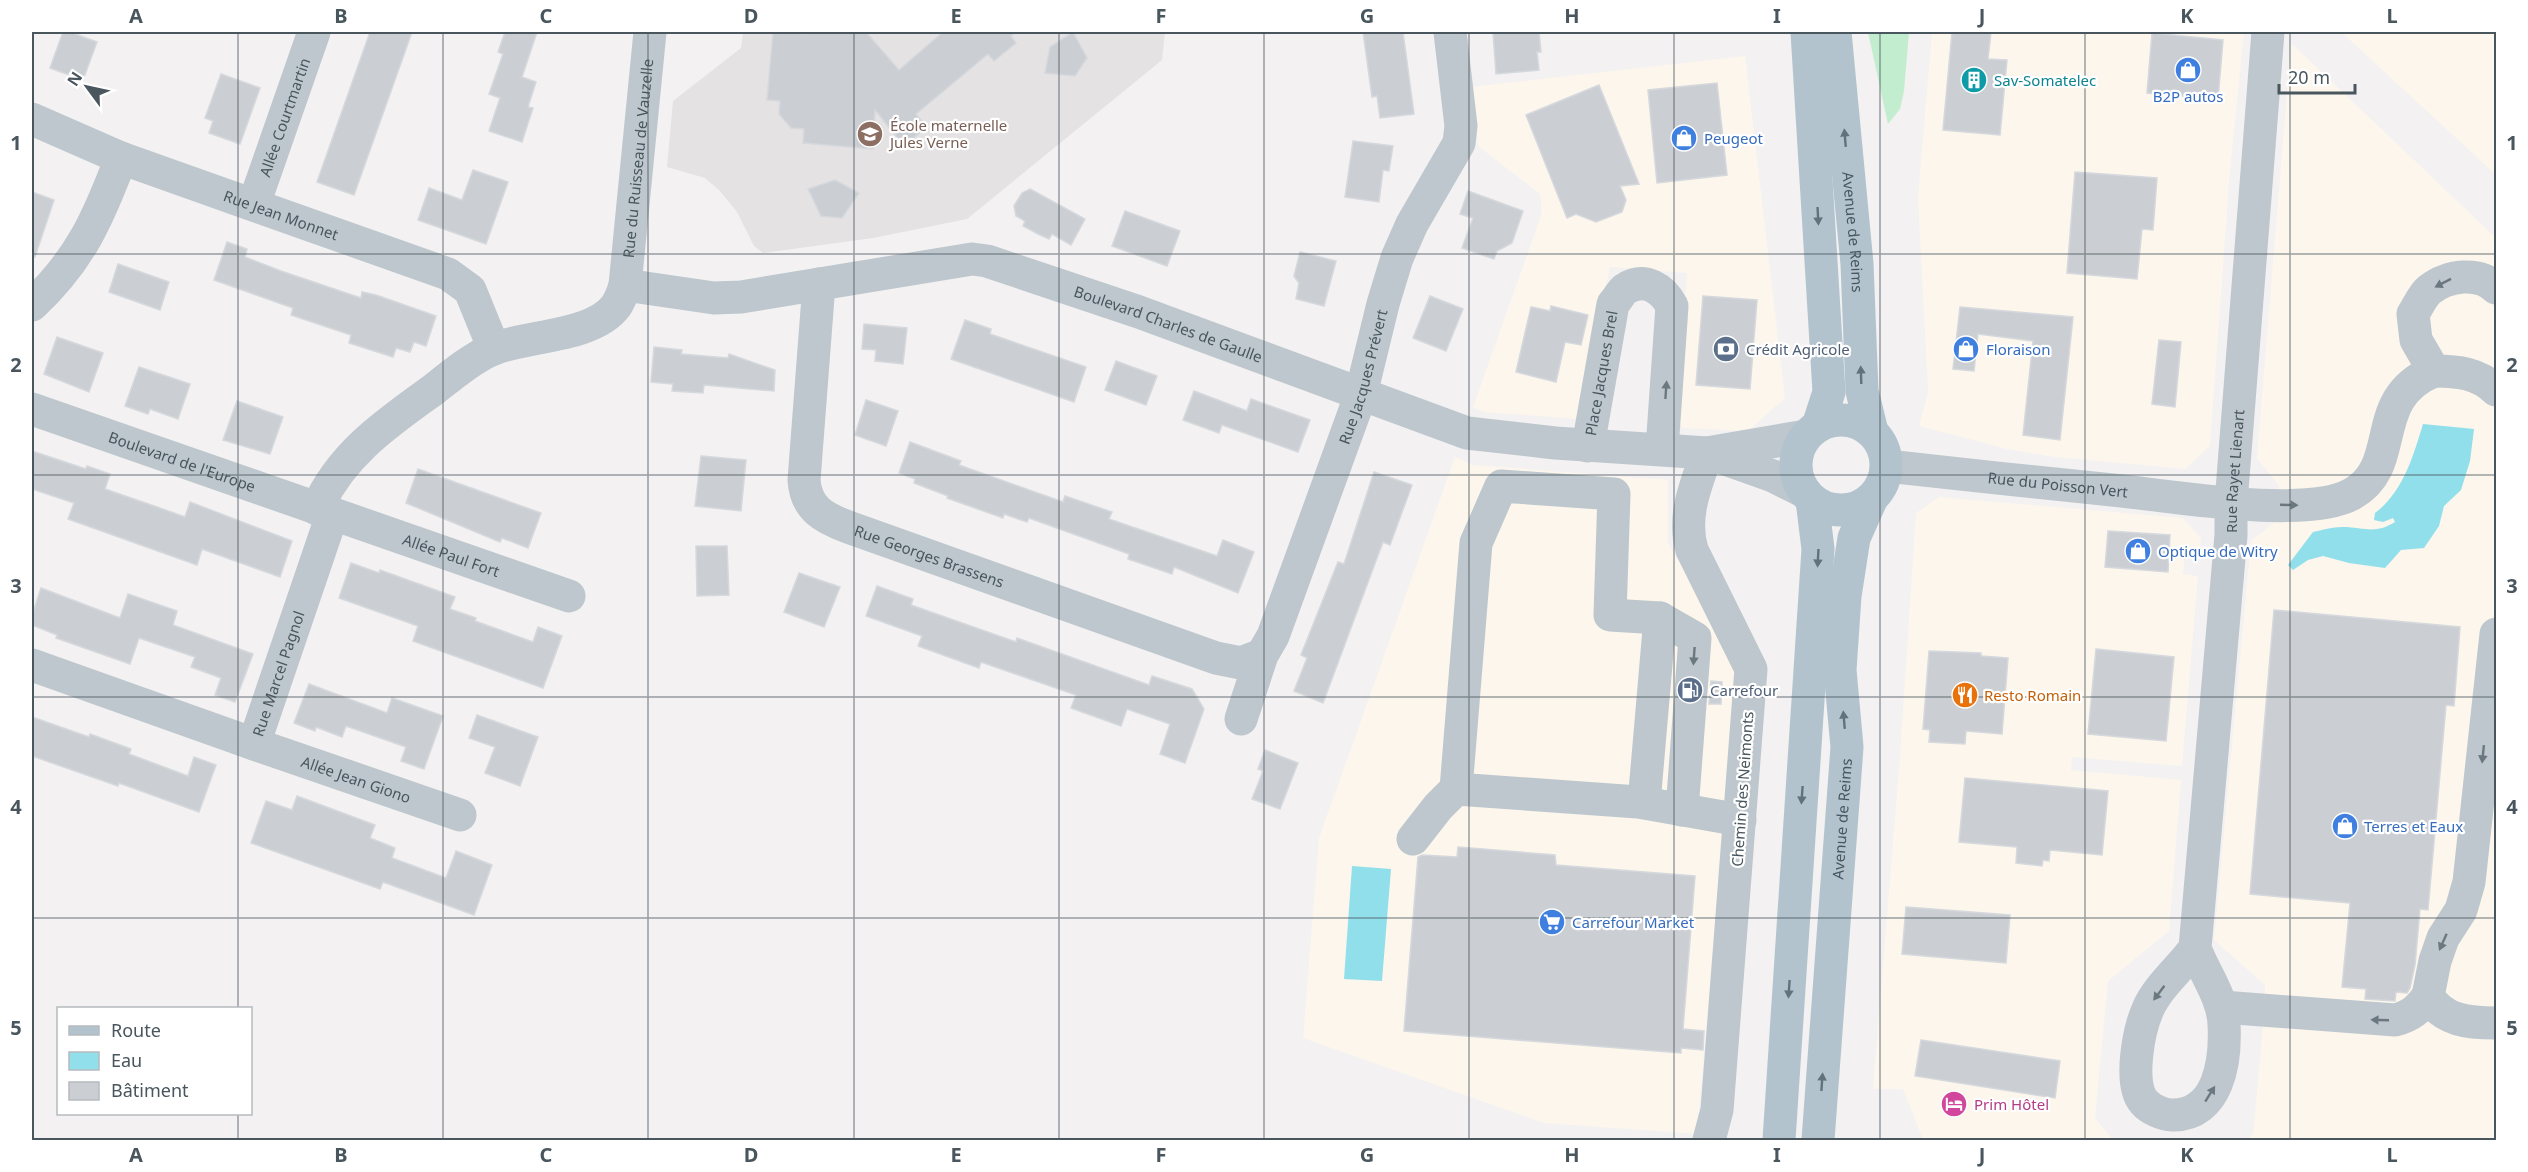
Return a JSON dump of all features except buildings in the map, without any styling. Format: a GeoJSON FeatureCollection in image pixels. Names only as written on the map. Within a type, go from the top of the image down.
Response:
{"type":"FeatureCollection","features":[{"type":"Feature","properties":{"kind":"main road"},"geometry":{"type":"LineString","coordinates":[[1779,1140],[1818,549],[1809,496],[1798,478],[1796,464],[1798,449],[1812,431],[1828,392],[1807,32]]}},
{"type":"Feature","properties":{"kind":"main road","name":"Avenue de Reims"},"geometry":{"type":"LineString","coordinates":[[1818,1140],[1847,747],[1840,670],[1845,596],[1854,538],[1871,500],[1882,484],[1887,466],[1881,442],[1872,432],[1862,391],[1857,264],[1835,32]]}},
{"type":"Feature","properties":{"kind":"main road"},"geometry":{"type":"LineString","coordinates":[[1812,431],[1831,420],[1846,420],[1861,423],[1872,432]]}},
{"type":"Feature","properties":{"kind":"main road"},"geometry":{"type":"LineString","coordinates":[[1809,496],[1826,507],[1841,510],[1857,507],[1871,500]]}},
{"type":"Feature","properties":{"kind":"street","name":"Allée Courtmartin"},"geometry":{"type":"LineString","coordinates":[[254,204],[314,32]]}},
{"type":"Feature","properties":{"kind":"street","name":"Rue du Ruisseau de Vauzelle"},"geometry":{"type":"LineString","coordinates":[[625,285],[650,32]]}},
{"type":"Feature","properties":{"kind":"street","name":"Rue Jacques Prévert"},"geometry":{"type":"LineString","coordinates":[[1241,719],[1262,655],[1273,636],[1361,394],[1386,293],[1404,241],[1438,178],[1453,156],[1461,136],[1450,32]]}},
{"type":"Feature","properties":{"kind":"street","name":"Rue Rayet Lienart"},"geometry":{"type":"LineString","coordinates":[[2195,948],[2149,1007],[2142,1028],[2136,1078],[2138,1091],[2143,1102],[2167,1115],[2183,1115],[2196,1110],[2209,1099],[2219,1079],[2224,1052],[2222,1006],[2195,948],[2231,536],[2231,503],[2268,32]]}},
{"type":"Feature","properties":{"kind":"street","name":"Rue Jean Monnet"},"geometry":{"type":"LineString","coordinates":[[32,119],[121,158],[424,265],[460,281],[470,290],[475,300],[494,349]]}},
{"type":"Feature","properties":{"kind":"street"},"geometry":{"type":"LineString","coordinates":[[32,305],[56,282],[80,249],[101,209],[121,158]]}},
{"type":"Feature","properties":{"kind":"street","name":"Boulevard Charles de Gaulle"},"geometry":{"type":"LineString","coordinates":[[625,285],[725,298],[770,293],[952,261],[972,259],[987,261],[1138,312],[1467,433],[1588,446],[1707,453],[1773,476],[1809,496]]}},
{"type":"Feature","properties":{"kind":"street"},"geometry":{"type":"LineString","coordinates":[[2496,288],[2490,281],[2469,276],[2451,278],[2428,290],[2413,314],[2416,340],[2434,372],[2457,371],[2484,379],[2496,390]]}},
{"type":"Feature","properties":{"kind":"street","name":"Rue Georges Brassens"},"geometry":{"type":"LineString","coordinates":[[819,284],[804,480],[809,502],[819,514],[848,527],[1216,658],[1241,663],[1254,660],[1262,655]]}},
{"type":"Feature","properties":{"kind":"street","name":"Place Jacques Brel"},"geometry":{"type":"LineString","coordinates":[[1588,446],[1613,304],[1626,289],[1645,284],[1664,291],[1672,306],[1662,449]]}},
{"type":"Feature","properties":{"kind":"street"},"geometry":{"type":"LineString","coordinates":[[325,512],[330,483],[357,449],[461,368],[494,349],[597,321],[616,306],[625,285]]}},
{"type":"Feature","properties":{"kind":"street","name":"Rue du Poisson Vert"},"geometry":{"type":"LineString","coordinates":[[1887,466],[2231,503],[2298,505],[2336,501],[2353,493],[2374,474],[2380,462],[2395,405],[2407,387],[2420,377],[2434,372]]}},
{"type":"Feature","properties":{"kind":"street","name":"Boulevard de l'Europe"},"geometry":{"type":"LineString","coordinates":[[32,409],[325,512]]}},
{"type":"Feature","properties":{"kind":"street","name":"Boulevard Charles de Gaulle"},"geometry":{"type":"LineString","coordinates":[[1707,453],[1812,431]]}},
{"type":"Feature","properties":{"kind":"street","name":"Chemin des Neimonts"},"geometry":{"type":"LineString","coordinates":[[1707,453],[1690,507],[1687,535],[1692,550],[1751,669],[1717,1110],[1709,1140]]}},
{"type":"Feature","properties":{"kind":"street"},"geometry":{"type":"LineString","coordinates":[[1413,839],[1438,807],[1456,789],[1476,543],[1501,486],[1614,494],[1610,615],[1660,618],[1695,638],[1682,810]]}},
{"type":"Feature","properties":{"kind":"street","name":"Allée Paul Fort"},"geometry":{"type":"LineString","coordinates":[[325,512],[568,596]]}},
{"type":"Feature","properties":{"kind":"street","name":"Rue Marcel Pagnol"},"geometry":{"type":"LineString","coordinates":[[32,665],[254,744],[325,512]]}},
{"type":"Feature","properties":{"kind":"street"},"geometry":{"type":"LineString","coordinates":[[1644,803],[1660,618]]}},
{"type":"Feature","properties":{"kind":"street"},"geometry":{"type":"LineString","coordinates":[[2222,1006],[2395,1020],[2406,1017],[2417,1010],[2428,996],[2440,946],[2461,910],[2469,882],[2496,634]]}},
{"type":"Feature","properties":{"kind":"street","name":"Allée Jean Giono"},"geometry":{"type":"LineString","coordinates":[[254,744],[460,815]]}},
{"type":"Feature","properties":{"kind":"street"},"geometry":{"type":"LineString","coordinates":[[1456,789],[1644,803],[1740,820]]}},
{"type":"Feature","properties":{"kind":"street"},"geometry":{"type":"LineString","coordinates":[[2428,996],[2434,1006],[2455,1019],[2473,1023],[2496,1023]]}},
{"type":"Feature","properties":{"kind":"shaded area","name":"École maternelle Jules Verne"},"geometry":{"type":"Polygon","coordinates":[[[743,32],[1165,32],[1162,60],[967,219],[873,238],[763,253],[754,246],[737,212],[720,191],[705,178],[667,167],[673,101],[741,48],[743,32]]]}},
{"type":"Feature","properties":{"kind":"shaded area"},"geometry":{"type":"Polygon","coordinates":[[[1932,32],[2244,32],[2230,170],[2210,446],[2185,469],[2055,457],[2007,449],[1919,426],[1928,392],[1918,197],[1932,32]]]}},
{"type":"Feature","properties":{"kind":"shaded area"},"geometry":{"type":"Polygon","coordinates":[[[2341,32],[2496,32],[2496,175],[2341,32]]]}},
{"type":"Feature","properties":{"kind":"shaded area"},"geometry":{"type":"Polygon","coordinates":[[[2291,43],[2496,238],[2496,1140],[2247,1140],[2253,1134],[2265,985],[2214,940],[2251,541],[2276,521],[2279,486],[2257,458],[2291,43]]]}},
{"type":"Feature","properties":{"kind":"shaded area"},"geometry":{"type":"Polygon","coordinates":[[[1745,56],[1785,398],[1748,431],[1683,428],[1676,419],[1687,273],[1610,267],[1578,419],[1484,412],[1473,407],[1542,213],[1540,194],[1478,146],[1471,87],[1745,56]]]}},
{"type":"Feature","properties":{"kind":"shaded area"},"geometry":{"type":"Polygon","coordinates":[[[1455,457],[1473,465],[1668,480],[1668,543],[1734,657],[1736,686],[1697,1134],[1544,1123],[1303,1038],[1319,838],[1455,457]]]}},
{"type":"Feature","properties":{"kind":"shaded area"},"geometry":{"type":"Polygon","coordinates":[[[1939,497],[2183,518],[2201,538],[2200,555],[2185,555],[2183,574],[2198,576],[2182,766],[2072,757],[2071,770],[2181,780],[2169,931],[2108,981],[2095,1118],[2113,1140],[1923,1140],[1903,1089],[1873,1089],[1900,756],[1916,513],[1939,497]]]}},
{"type":"Feature","properties":{"kind":"green space"},"geometry":{"type":"Polygon","coordinates":[[[1868,32],[1909,32],[1904,91],[1900,109],[1888,124],[1868,32]]]}},
{"type":"Feature","properties":{"kind":"water"},"geometry":{"type":"Polygon","coordinates":[[[2423,424],[2474,429],[2470,461],[2461,490],[2444,506],[2439,526],[2424,548],[2401,550],[2385,568],[2349,563],[2323,556],[2308,560],[2293,570],[2288,565],[2313,532],[2339,527],[2375,529],[2395,522],[2393,518],[2383,522],[2374,520],[2375,513],[2393,495],[2406,473],[2423,424]]]}},
{"type":"Feature","properties":{"kind":"water"},"geometry":{"type":"Polygon","coordinates":[[[1352,866],[1391,869],[1382,981],[1344,979],[1352,866]]]}},
{"type":"Feature","properties":{"kind":"place","name":"B2P autos"},"geometry":{"type":"Point","coordinates":[2188,70]}},
{"type":"Feature","properties":{"kind":"place","name":"Sav-Somatelec"},"geometry":{"type":"Point","coordinates":[1974,80]}},
{"type":"Feature","properties":{"kind":"place","name":"École maternelle Jules Verne"},"geometry":{"type":"Point","coordinates":[870,134]}},
{"type":"Feature","properties":{"kind":"place","name":"Peugeot"},"geometry":{"type":"Point","coordinates":[1684,138]}},
{"type":"Feature","properties":{"kind":"place","name":"Crédit Agricole"},"geometry":{"type":"Point","coordinates":[1726,349]}},
{"type":"Feature","properties":{"kind":"place","name":"Floraison"},"geometry":{"type":"Point","coordinates":[1966,349]}},
{"type":"Feature","properties":{"kind":"place","name":"Optique de Witry"},"geometry":{"type":"Point","coordinates":[2138,551]}},
{"type":"Feature","properties":{"kind":"place","name":"Carrefour"},"geometry":{"type":"Point","coordinates":[1690,690]}},
{"type":"Feature","properties":{"kind":"place","name":"Resto Romain"},"geometry":{"type":"Point","coordinates":[1965,695]}},
{"type":"Feature","properties":{"kind":"place","name":"Terres et Eaux"},"geometry":{"type":"Point","coordinates":[2345,826]}},
{"type":"Feature","properties":{"kind":"place","name":"Carrefour Market"},"geometry":{"type":"Point","coordinates":[1552,922]}},
{"type":"Feature","properties":{"kind":"place","name":"Prim Hôtel"},"geometry":{"type":"Point","coordinates":[1954,1104]}}]}
